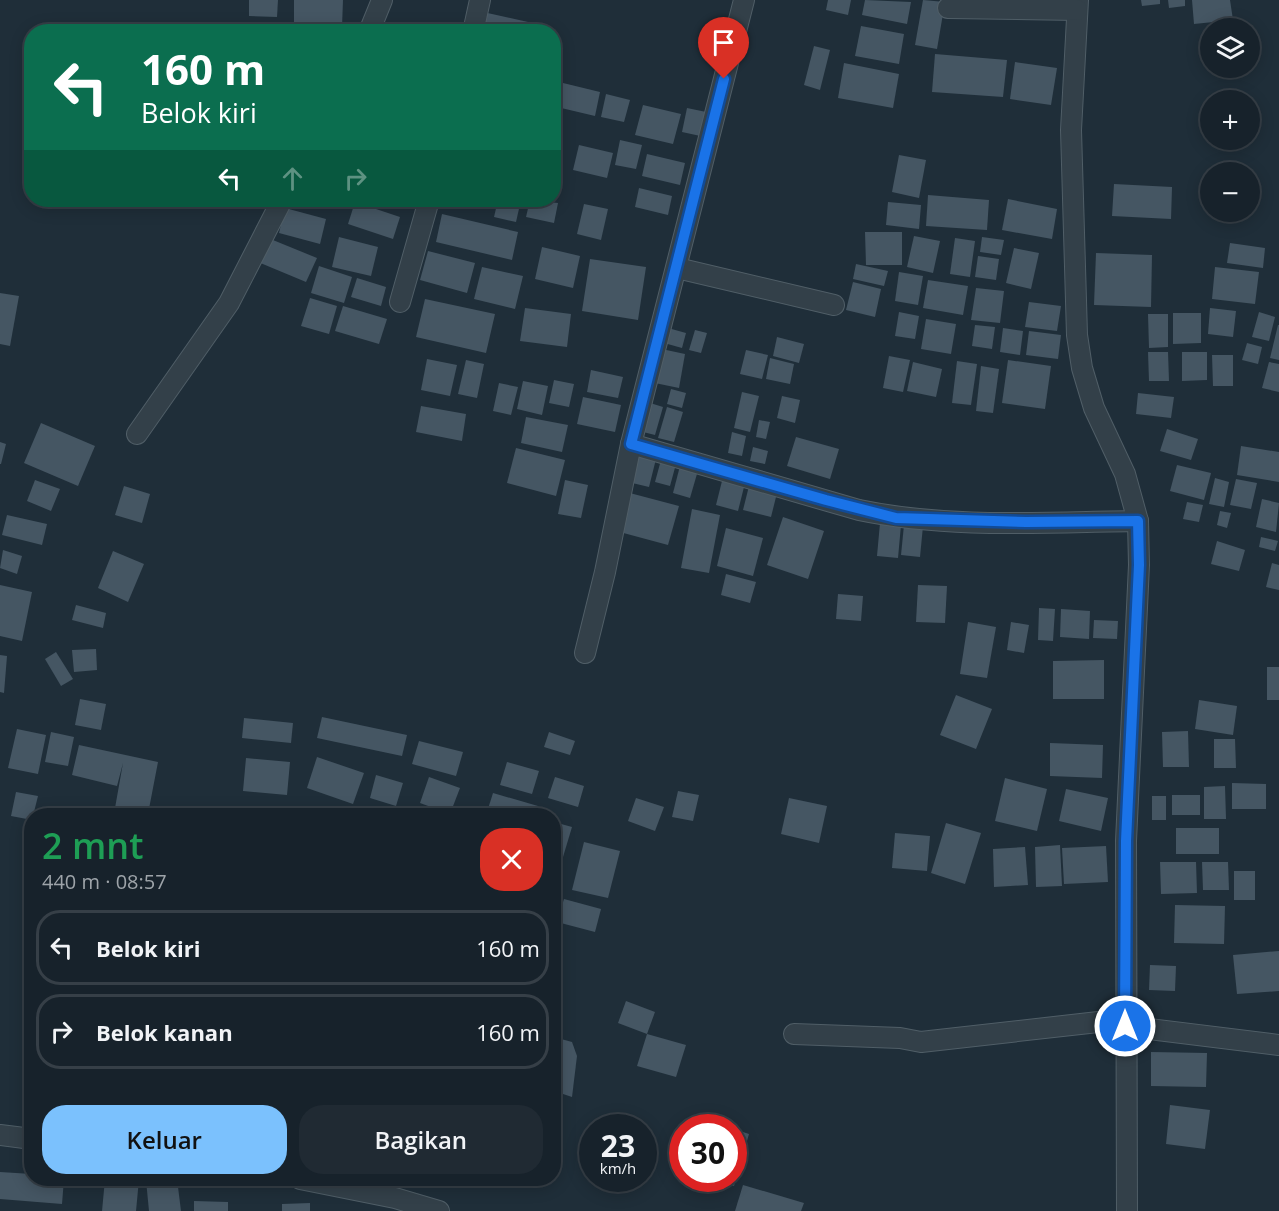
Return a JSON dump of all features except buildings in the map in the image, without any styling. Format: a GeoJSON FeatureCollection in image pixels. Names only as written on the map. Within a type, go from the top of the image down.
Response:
{"type":"FeatureCollection","features":[{"type":"Feature","properties":{"kind":"street"},"geometry":{"type":"LineString","coordinates":[[372,24],[382,0]]}},
{"type":"Feature","properties":{"kind":"street"},"geometry":{"type":"LineString","coordinates":[[475,24],[480,0]]}},
{"type":"Feature","properties":{"kind":"street"},"geometry":{"type":"LineString","coordinates":[[585,653],[605,572],[631,444],[744,0]]}},
{"type":"Feature","properties":{"kind":"street"},"geometry":{"type":"LineString","coordinates":[[948,8],[1078,5],[1071,130],[1077,335],[1082,368],[1094,408],[1125,474],[1138,521],[1139,565],[1126,841],[1125,1023],[1128,1211]]}},
{"type":"Feature","properties":{"kind":"street"},"geometry":{"type":"LineString","coordinates":[[137,434],[229,303],[278,207]]}},
{"type":"Feature","properties":{"kind":"street"},"geometry":{"type":"LineString","coordinates":[[400,302],[427,207]]}},
{"type":"Feature","properties":{"kind":"street"},"geometry":{"type":"LineString","coordinates":[[677,268],[834,305]]}},
{"type":"Feature","properties":{"kind":"street"},"geometry":{"type":"LineString","coordinates":[[631,444],[896,518],[1026,522],[1138,521]]}},
{"type":"Feature","properties":{"kind":"street"},"geometry":{"type":"LineString","coordinates":[[794,1034],[900,1038],[921,1042],[1125,1023],[1279,1045]]}},
{"type":"Feature","properties":{"kind":"street"},"geometry":{"type":"LineString","coordinates":[[0,1135],[24,1138]]}},
{"type":"Feature","properties":{"kind":"street"},"geometry":{"type":"LineString","coordinates":[[330,1186],[428,1209]]}},
{"type":"Feature","properties":{"kind":"route"},"geometry":{"type":"LineString","coordinates":[[724,79],[631,444],[704,463],[859,510],[896,518],[1026,522],[1138,521],[1139,565],[1126,841],[1125,1026]]}}]}
